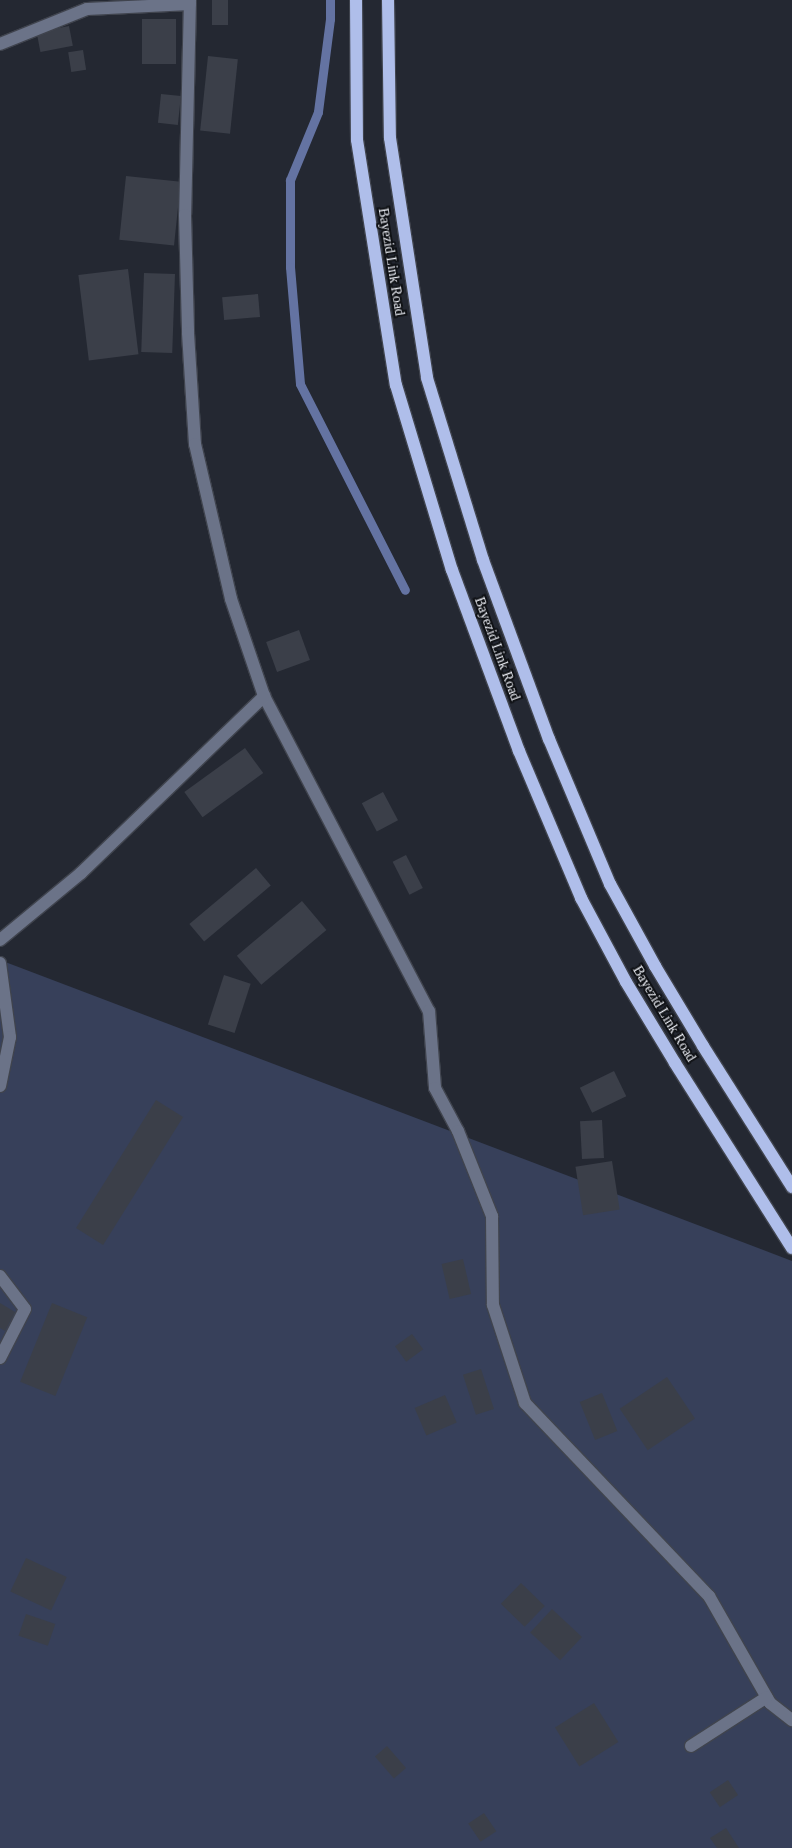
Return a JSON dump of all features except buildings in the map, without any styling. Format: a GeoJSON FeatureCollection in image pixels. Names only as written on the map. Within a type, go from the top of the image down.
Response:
{"type":"FeatureCollection","features":[{"type":"Feature","properties":{"kind":"main road","name":"Bayezid Link Road"},"geometry":{"type":"LineString","coordinates":[[356,0],[357,140],[396,385],[452,570],[519,751],[581,898],[626,982],[792,1248]]}},
{"type":"Feature","properties":{"kind":"main road","name":"Bayezid Link Road"},"geometry":{"type":"LineString","coordinates":[[388,0],[390,138],[428,378],[483,560],[549,739],[610,884],[655,966],[703,1046],[792,1187]]}},
{"type":"Feature","properties":{"kind":"street"},"geometry":{"type":"LineString","coordinates":[[0,44],[86,9],[190,2],[185,216],[188,332],[195,444],[231,599],[264,696],[429,1011],[436,1088],[458,1130],[492,1216],[493,1305],[525,1403],[709,1596],[770,1703],[792,1720]]}},
{"type":"Feature","properties":{"kind":"street"},"geometry":{"type":"LineString","coordinates":[[0,940],[80,873],[264,696]]}},
{"type":"Feature","properties":{"kind":"street"},"geometry":{"type":"LineString","coordinates":[[0,963],[3,1008],[10,1037],[0,1086]]}},
{"type":"Feature","properties":{"kind":"street"},"geometry":{"type":"LineString","coordinates":[[0,1276],[25,1309],[0,1358]]}},
{"type":"Feature","properties":{"kind":"street"},"geometry":{"type":"LineString","coordinates":[[691,1746],[767,1697]]}},
{"type":"Feature","properties":{"kind":"shaded area"},"geometry":{"type":"Polygon","coordinates":[[[0,960],[792,1261],[792,1848],[0,1848],[0,960]]]}},
{"type":"Feature","properties":{"kind":"waterway"},"geometry":{"type":"LineString","coordinates":[[330,0],[330,19],[318,112],[290,180],[290,267],[300,384],[405,590]]}}]}
